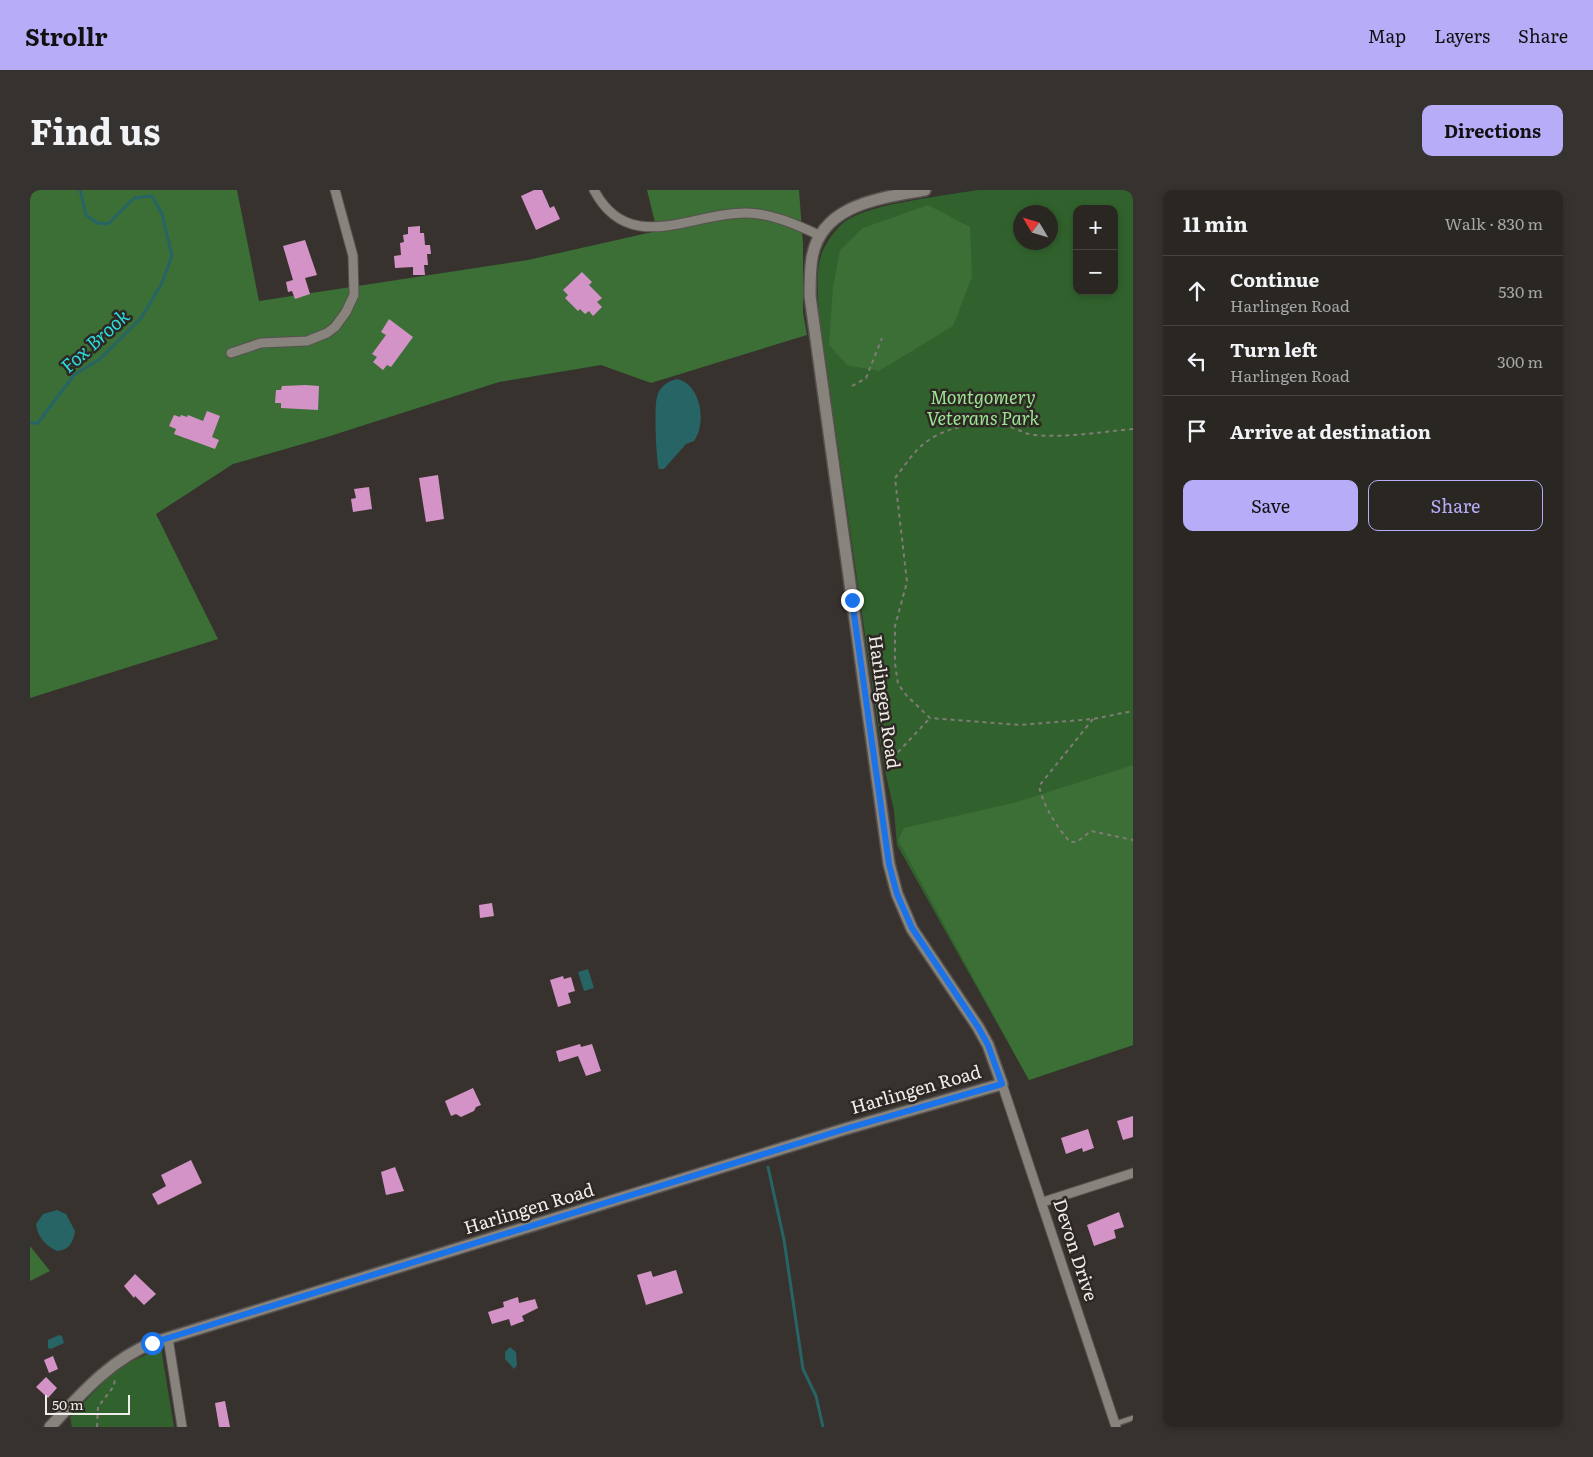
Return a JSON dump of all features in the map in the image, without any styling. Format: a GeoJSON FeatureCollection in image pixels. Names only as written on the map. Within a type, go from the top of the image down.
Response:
{"type":"FeatureCollection","features":[{"type":"Feature","properties":{"kind":"street"},"geometry":{"type":"LineString","coordinates":[[231,353],[261,343],[307,341],[327,333],[335,327],[346,312],[354,295],[353,256],[335,190]]}},
{"type":"Feature","properties":{"kind":"street"},"geometry":{"type":"LineString","coordinates":[[594,190],[608,210],[629,223],[643,227],[667,227],[744,212],[768,216],[819,235]]}},
{"type":"Feature","properties":{"kind":"street","name":"Harlingen Road"},"geometry":{"type":"LineString","coordinates":[[50,1427],[111,1366],[134,1351],[168,1338],[845,1129],[1002,1084],[988,1045],[978,1027],[912,928],[897,894],[889,864],[812,315],[812,257],[819,235],[831,220],[849,209],[879,199],[925,190]]}},
{"type":"Feature","properties":{"kind":"street","name":"Devon Drive"},"geometry":{"type":"LineString","coordinates":[[1002,1084],[1043,1202],[1116,1426]]}},
{"type":"Feature","properties":{"kind":"street"},"geometry":{"type":"LineString","coordinates":[[1043,1202],[1133,1173]]}},
{"type":"Feature","properties":{"kind":"street"},"geometry":{"type":"LineString","coordinates":[[168,1338],[182,1427]]}},
{"type":"Feature","properties":{"kind":"lane"},"geometry":{"type":"LineString","coordinates":[[1116,1426],[1133,1418]]}},
{"type":"Feature","properties":{"kind":"path"},"geometry":{"type":"LineString","coordinates":[[852,386],[866,378],[882,338]]}},
{"type":"Feature","properties":{"kind":"path"},"geometry":{"type":"LineString","coordinates":[[1133,429],[1058,436],[1031,435],[1006,426],[985,424],[960,426],[936,436],[919,448],[895,478],[907,582],[895,626],[895,663],[898,684],[907,696],[930,718],[1020,725],[1093,719],[1133,711]]}},
{"type":"Feature","properties":{"kind":"path"},"geometry":{"type":"LineString","coordinates":[[885,766],[930,718]]}},
{"type":"Feature","properties":{"kind":"path"},"geometry":{"type":"LineString","coordinates":[[1093,719],[1039,786],[1042,799],[1061,832],[1070,842],[1077,842],[1091,831],[1133,840]]}},
{"type":"Feature","properties":{"kind":"path"},"geometry":{"type":"LineString","coordinates":[[97,1427],[98,1407],[115,1381],[111,1366]]}},
{"type":"Feature","properties":{"kind":"green space"},"geometry":{"type":"Polygon","coordinates":[[[30,190],[237,190],[259,301],[528,260],[657,231],[647,190],[799,190],[803,244],[803,313],[807,335],[651,383],[601,365],[499,382],[327,437],[233,464],[156,514],[218,639],[30,698],[30,190]]]}},
{"type":"Feature","properties":{"kind":"green space","name":"Montgomery Veterans Park"},"geometry":{"type":"Polygon","coordinates":[[[977,190],[1133,190],[1133,1045],[1029,1080],[897,845],[894,810],[884,767],[819,314],[818,282],[820,257],[837,229],[847,220],[859,214],[910,201],[977,190]]]}},
{"type":"Feature","properties":{"kind":"green space"},"geometry":{"type":"Polygon","coordinates":[[[928,205],[970,227],[972,277],[953,326],[879,371],[847,365],[829,345],[833,287],[840,250],[863,228],[928,205]]]}},
{"type":"Feature","properties":{"kind":"green space"},"geometry":{"type":"Polygon","coordinates":[[[1133,765],[1133,1045],[1029,1080],[898,840],[904,828],[1017,802],[1133,765]]]}},
{"type":"Feature","properties":{"kind":"green space"},"geometry":{"type":"Polygon","coordinates":[[[30,1246],[50,1271],[30,1281],[30,1246]]]}},
{"type":"Feature","properties":{"kind":"green space"},"geometry":{"type":"Polygon","coordinates":[[[161,1348],[174,1427],[72,1427],[70,1417],[108,1377],[124,1365],[161,1348]]]}},
{"type":"Feature","properties":{"kind":"water"},"geometry":{"type":"Polygon","coordinates":[[[677,379],[685,382],[692,388],[699,405],[700,424],[694,441],[686,444],[664,469],[659,469],[656,433],[657,397],[664,385],[677,379]]]}},
{"type":"Feature","properties":{"kind":"water"},"geometry":{"type":"Polygon","coordinates":[[[588,969],[594,988],[584,991],[578,972],[588,969]]]}},
{"type":"Feature","properties":{"kind":"water"},"geometry":{"type":"Polygon","coordinates":[[[57,1210],[66,1214],[75,1231],[70,1245],[65,1249],[57,1251],[43,1240],[38,1233],[36,1224],[43,1214],[57,1210]]]}},
{"type":"Feature","properties":{"kind":"water"},"geometry":{"type":"Polygon","coordinates":[[[59,1335],[62,1336],[64,1343],[51,1349],[48,1348],[48,1340],[59,1335]]]}},
{"type":"Feature","properties":{"kind":"water"},"geometry":{"type":"Polygon","coordinates":[[[510,1347],[516,1352],[517,1365],[514,1369],[505,1359],[505,1352],[510,1347]]]}},
{"type":"Feature","properties":{"kind":"building"},"geometry":{"type":"Polygon","coordinates":[[[534,190],[542,190],[550,208],[554,206],[560,219],[536,230],[521,196],[534,190]]]}},
{"type":"Feature","properties":{"kind":"building"},"geometry":{"type":"Polygon","coordinates":[[[420,226],[420,233],[424,233],[425,245],[430,245],[431,254],[427,254],[428,265],[424,265],[425,275],[413,275],[413,267],[395,268],[394,256],[401,255],[400,243],[404,242],[403,235],[408,234],[408,227],[420,226]]]}},
{"type":"Feature","properties":{"kind":"building"},"geometry":{"type":"Polygon","coordinates":[[[305,240],[317,275],[305,278],[310,294],[295,299],[292,291],[288,292],[286,282],[293,280],[283,246],[305,240]]]}},
{"type":"Feature","properties":{"kind":"building"},"geometry":{"type":"Polygon","coordinates":[[[582,272],[592,282],[589,285],[602,298],[597,302],[602,307],[593,316],[589,311],[585,314],[580,309],[578,311],[565,298],[568,295],[563,290],[582,272]]]}},
{"type":"Feature","properties":{"kind":"building"},"geometry":{"type":"Polygon","coordinates":[[[389,319],[413,337],[391,367],[387,365],[383,370],[373,362],[377,357],[372,354],[386,335],[381,332],[389,319]]]}},
{"type":"Feature","properties":{"kind":"building"},"geometry":{"type":"Polygon","coordinates":[[[282,386],[319,386],[318,410],[281,408],[281,403],[275,403],[276,390],[281,390],[282,386]]]}},
{"type":"Feature","properties":{"kind":"building"},"geometry":{"type":"Polygon","coordinates":[[[207,411],[220,416],[212,437],[219,440],[215,449],[174,434],[176,429],[169,426],[174,415],[187,417],[188,415],[203,421],[207,411]]]}},
{"type":"Feature","properties":{"kind":"building"},"geometry":{"type":"Polygon","coordinates":[[[438,475],[444,519],[426,522],[419,478],[438,475]]]}},
{"type":"Feature","properties":{"kind":"building"},"geometry":{"type":"Polygon","coordinates":[[[369,487],[372,509],[353,512],[351,499],[356,498],[354,489],[369,487]]]}},
{"type":"Feature","properties":{"kind":"building"},"geometry":{"type":"Polygon","coordinates":[[[492,903],[494,916],[480,918],[479,905],[492,903]]]}},
{"type":"Feature","properties":{"kind":"building"},"geometry":{"type":"Polygon","coordinates":[[[563,976],[564,979],[571,977],[575,991],[568,993],[571,1003],[558,1007],[550,980],[563,976]]]}},
{"type":"Feature","properties":{"kind":"building"},"geometry":{"type":"Polygon","coordinates":[[[580,1044],[581,1047],[592,1044],[601,1071],[586,1076],[578,1056],[559,1062],[556,1051],[580,1044]]]}},
{"type":"Feature","properties":{"kind":"building"},"geometry":{"type":"Polygon","coordinates":[[[473,1088],[481,1105],[476,1107],[474,1111],[461,1117],[456,1114],[451,1116],[445,1101],[473,1088]]]}},
{"type":"Feature","properties":{"kind":"building"},"geometry":{"type":"Polygon","coordinates":[[[1133,1116],[1133,1137],[1123,1140],[1117,1121],[1133,1116]]]}},
{"type":"Feature","properties":{"kind":"building"},"geometry":{"type":"Polygon","coordinates":[[[1088,1129],[1094,1148],[1083,1152],[1082,1148],[1066,1154],[1061,1138],[1088,1129]]]}},
{"type":"Feature","properties":{"kind":"building"},"geometry":{"type":"Polygon","coordinates":[[[191,1160],[202,1183],[158,1205],[152,1194],[166,1186],[161,1175],[191,1160]]]}},
{"type":"Feature","properties":{"kind":"building"},"geometry":{"type":"Polygon","coordinates":[[[395,1167],[404,1191],[386,1195],[381,1172],[395,1167]]]}},
{"type":"Feature","properties":{"kind":"building"},"geometry":{"type":"Polygon","coordinates":[[[1119,1212],[1124,1227],[1114,1230],[1116,1238],[1094,1246],[1087,1225],[1119,1212]]]}},
{"type":"Feature","properties":{"kind":"building"},"geometry":{"type":"Polygon","coordinates":[[[676,1270],[683,1293],[646,1305],[637,1275],[651,1271],[653,1277],[676,1270]]]}},
{"type":"Feature","properties":{"kind":"building"},"geometry":{"type":"Polygon","coordinates":[[[135,1274],[156,1294],[144,1305],[135,1296],[134,1298],[124,1286],[135,1274]]]}},
{"type":"Feature","properties":{"kind":"building"},"geometry":{"type":"Polygon","coordinates":[[[518,1297],[519,1303],[535,1299],[538,1308],[522,1316],[524,1321],[511,1326],[509,1319],[492,1324],[488,1312],[504,1307],[503,1302],[518,1297]]]}},
{"type":"Feature","properties":{"kind":"building"},"geometry":{"type":"Polygon","coordinates":[[[53,1356],[58,1369],[49,1373],[44,1360],[53,1356]]]}},
{"type":"Feature","properties":{"kind":"building"},"geometry":{"type":"Polygon","coordinates":[[[46,1377],[57,1388],[48,1398],[36,1387],[46,1377]]]}},
{"type":"Feature","properties":{"kind":"building"},"geometry":{"type":"Polygon","coordinates":[[[225,1401],[230,1427],[219,1427],[215,1403],[225,1401]]]}},
{"type":"Feature","properties":{"kind":"waterway","name":"Fox Brook"},"geometry":{"type":"LineString","coordinates":[[30,423],[38,423],[74,375],[100,359],[141,318],[161,285],[172,256],[162,214],[152,196],[134,198],[108,224],[97,223],[86,215],[80,190]]}},
{"type":"Feature","properties":{"kind":"waterway"},"geometry":{"type":"LineString","coordinates":[[768,1167],[784,1240],[803,1369],[816,1396],[823,1427]]}},
{"type":"Feature","properties":{"kind":"route"},"geometry":{"type":"LineString","coordinates":[[152,1343],[274,1307],[845,1129],[1002,1084],[988,1045],[967,1010],[921,944],[903,910],[897,894],[889,864],[883,827],[852,600]]}}]}
